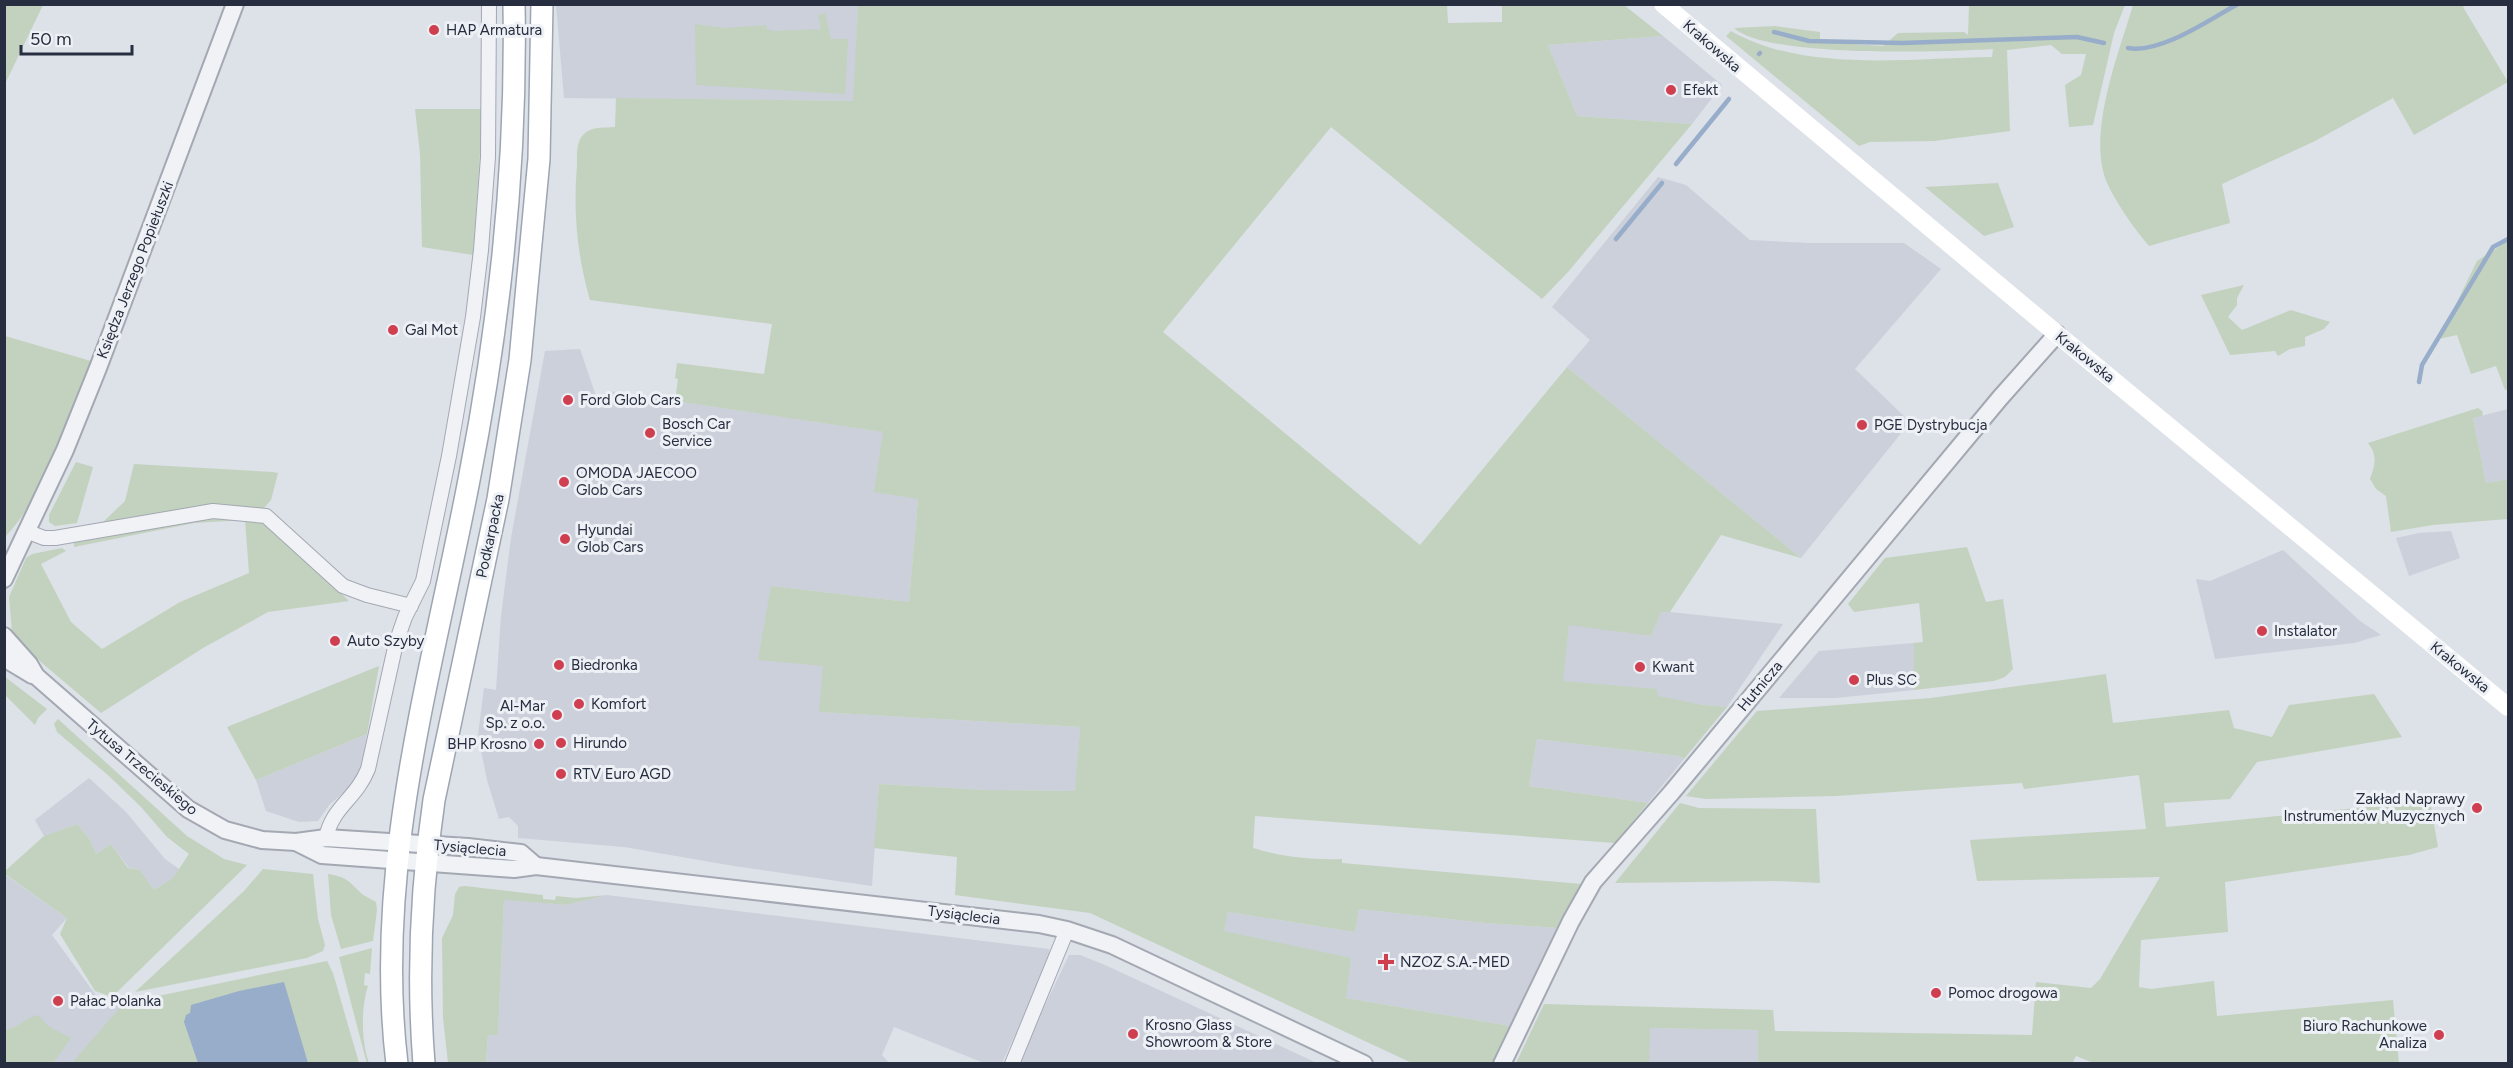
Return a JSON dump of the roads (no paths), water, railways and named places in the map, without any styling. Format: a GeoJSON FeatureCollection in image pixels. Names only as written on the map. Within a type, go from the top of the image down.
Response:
{"type":"FeatureCollection","features":[{"type":"Feature","properties":{"kind":"main road","name":"Podkarpacka"},"geometry":{"type":"LineString","coordinates":[[424,1064],[419,965],[427,853],[434,800],[498,499],[517,381],[539,159],[542,4]]}},
{"type":"Feature","properties":{"kind":"main road","name":"Krakowska"},"geometry":{"type":"LineString","coordinates":[[1664,4],[2057,334],[2508,707]]}},
{"type":"Feature","properties":{"kind":"main road","name":"Podkarpacka"},"geometry":{"type":"LineString","coordinates":[[397,1064],[392,1024],[392,974],[397,851],[418,724],[465,502],[490,367],[507,225],[515,94],[514,13]]}},
{"type":"Feature","properties":{"kind":"street","name":"Księdza Jerzego Popiełuszki"},"geometry":{"type":"LineString","coordinates":[[4,579],[65,450],[98,368],[235,4]]}},
{"type":"Feature","properties":{"kind":"street"},"geometry":{"type":"LineString","coordinates":[[326,838],[334,815],[362,784],[368,768],[396,643],[423,581],[442,492],[474,306],[481,250],[488,158],[489,10]]}},
{"type":"Feature","properties":{"kind":"street","name":"Podkarpacka"},"geometry":{"type":"LineString","coordinates":[[489,10],[514,13]]}},
{"type":"Feature","properties":{"kind":"street","name":"Hutnicza"},"geometry":{"type":"LineString","coordinates":[[1502,1064],[1571,921],[1593,882],[1672,792],[1985,416],[2057,334]]}},
{"type":"Feature","properties":{"kind":"street"},"geometry":{"type":"LineString","coordinates":[[26,531],[44,538],[55,538],[213,511],[266,516],[343,586],[367,595],[411,606]]}},
{"type":"Feature","properties":{"kind":"street","name":"Księdza Jerzego Popiełuszki"},"geometry":{"type":"LineString","coordinates":[[4,557],[26,531]]}},
{"type":"Feature","properties":{"kind":"street","name":"Tytusa Trzecieskiego"},"geometry":{"type":"LineString","coordinates":[[4,636],[36,676],[188,809],[225,830],[262,840],[296,842],[326,838],[397,851]]}},
{"type":"Feature","properties":{"kind":"street","name":"Tytusa Trzecieskiego"},"geometry":{"type":"LineString","coordinates":[[4,658],[23,671],[36,676]]}},
{"type":"Feature","properties":{"kind":"street","name":"Tytusa Trzecieskiego"},"geometry":{"type":"LineString","coordinates":[[296,842],[322,855],[397,851]]}},
{"type":"Feature","properties":{"kind":"street","name":"Tysiąclecia"},"geometry":{"type":"LineString","coordinates":[[397,851],[521,853],[536,866],[993,918],[1066,930],[1112,945],[1364,1064]]}},
{"type":"Feature","properties":{"kind":"street"},"geometry":{"type":"LineString","coordinates":[[1012,1064],[1066,930]]}},
{"type":"Feature","properties":{"kind":"water"},"geometry":{"type":"Polygon","coordinates":[[[284,982],[308,1063],[198,1063],[184,1022],[186,1015],[190,1013],[191,1005],[239,991],[284,982]]]}},
{"type":"Feature","properties":{"kind":"waterway"},"geometry":{"type":"LineString","coordinates":[[2128,48],[2155,46],[2170,41],[2238,4]]}},
{"type":"Feature","properties":{"kind":"waterway"},"geometry":{"type":"LineString","coordinates":[[1774,32],[1809,41],[1902,43],[2077,37],[2104,43]]}},
{"type":"Feature","properties":{"kind":"waterway"},"geometry":{"type":"LineString","coordinates":[[1676,164],[1729,99]]}},
{"type":"Feature","properties":{"kind":"waterway"},"geometry":{"type":"LineString","coordinates":[[1616,239],[1662,183]]}},
{"type":"Feature","properties":{"kind":"waterway"},"geometry":{"type":"LineString","coordinates":[[2419,382],[2422,365],[2493,247],[2508,239]]}},
{"type":"Feature","properties":{"kind":"place","name":"HAP Armatura"},"geometry":{"type":"Point","coordinates":[434,30]}},
{"type":"Feature","properties":{"kind":"place","name":"Efekt"},"geometry":{"type":"Point","coordinates":[1671,90]}},
{"type":"Feature","properties":{"kind":"place","name":"Gal Mot"},"geometry":{"type":"Point","coordinates":[393,330]}},
{"type":"Feature","properties":{"kind":"place","name":"Ford Glob Cars"},"geometry":{"type":"Point","coordinates":[568,400]}},
{"type":"Feature","properties":{"kind":"place","name":"PGE Dystrybucja"},"geometry":{"type":"Point","coordinates":[1862,425]}},
{"type":"Feature","properties":{"kind":"place","name":"Bosch Car Service"},"geometry":{"type":"Point","coordinates":[650,433]}},
{"type":"Feature","properties":{"kind":"place","name":"OMODA JAECOO Glob Cars"},"geometry":{"type":"Point","coordinates":[564,482]}},
{"type":"Feature","properties":{"kind":"place","name":"Hyundai Glob Cars"},"geometry":{"type":"Point","coordinates":[565,539]}},
{"type":"Feature","properties":{"kind":"place","name":"Instalator"},"geometry":{"type":"Point","coordinates":[2262,631]}},
{"type":"Feature","properties":{"kind":"place","name":"Auto Szyby"},"geometry":{"type":"Point","coordinates":[335,641]}},
{"type":"Feature","properties":{"kind":"place","name":"Biedronka"},"geometry":{"type":"Point","coordinates":[559,665]}},
{"type":"Feature","properties":{"kind":"place","name":"Kwant"},"geometry":{"type":"Point","coordinates":[1640,667]}},
{"type":"Feature","properties":{"kind":"place","name":"Plus SC"},"geometry":{"type":"Point","coordinates":[1854,680]}},
{"type":"Feature","properties":{"kind":"place","name":"Komfort"},"geometry":{"type":"Point","coordinates":[579,704]}},
{"type":"Feature","properties":{"kind":"place","name":"Al-Mar Sp. z o.o."},"geometry":{"type":"Point","coordinates":[557,715]}},
{"type":"Feature","properties":{"kind":"place","name":"Hirundo"},"geometry":{"type":"Point","coordinates":[561,743]}},
{"type":"Feature","properties":{"kind":"place","name":"BHP Krosno"},"geometry":{"type":"Point","coordinates":[539,744]}},
{"type":"Feature","properties":{"kind":"place","name":"RTV Euro AGD"},"geometry":{"type":"Point","coordinates":[561,774]}},
{"type":"Feature","properties":{"kind":"place","name":"Zakład Naprawy Instrumentów Muzycznych"},"geometry":{"type":"Point","coordinates":[2477,808]}},
{"type":"Feature","properties":{"kind":"place","name":"NZOZ S.A.-MED"},"geometry":{"type":"Point","coordinates":[1386,962]}},
{"type":"Feature","properties":{"kind":"place","name":"Pomoc drogowa"},"geometry":{"type":"Point","coordinates":[1936,993]}},
{"type":"Feature","properties":{"kind":"place","name":"Pałac Polanka"},"geometry":{"type":"Point","coordinates":[58,1001]}},
{"type":"Feature","properties":{"kind":"place","name":"Krosno Glass Showroom & Store"},"geometry":{"type":"Point","coordinates":[1133,1034]}},
{"type":"Feature","properties":{"kind":"place","name":"Biuro Rachunkowe Analiza"},"geometry":{"type":"Point","coordinates":[2439,1035]}}]}
